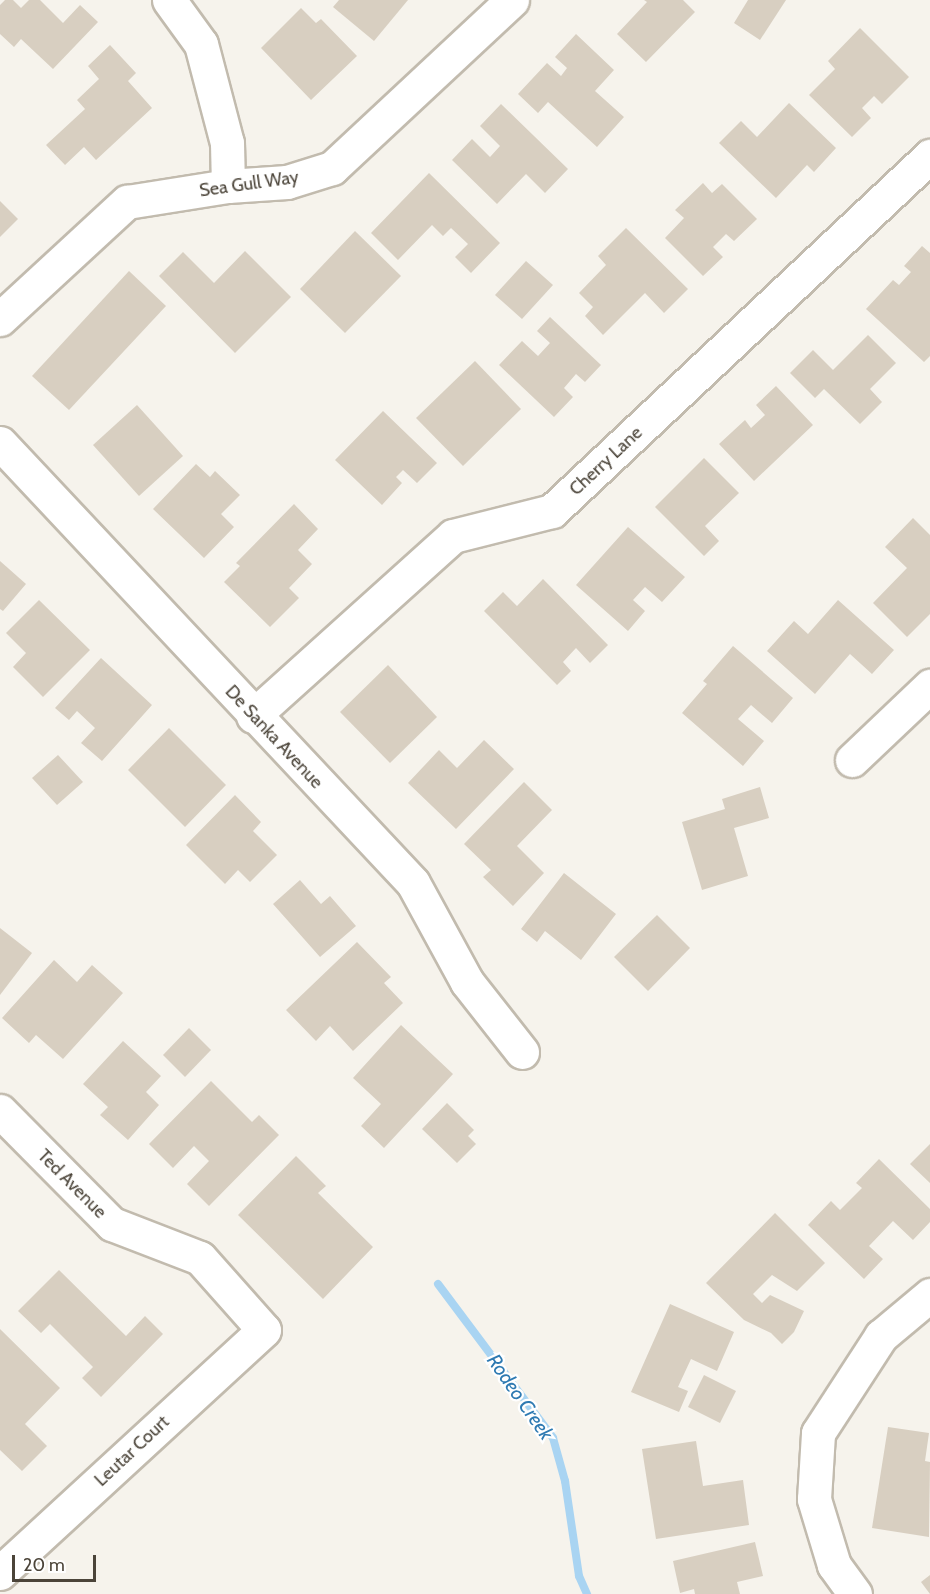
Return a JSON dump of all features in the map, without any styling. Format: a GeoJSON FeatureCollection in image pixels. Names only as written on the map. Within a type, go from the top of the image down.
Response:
{"type":"FeatureCollection","features":[{"type":"Feature","properties":{"kind":"street"},"geometry":{"type":"LineString","coordinates":[[169,0],[201,44],[227,143],[228,186]]}},
{"type":"Feature","properties":{"kind":"street","name":"Sea Gull Way"},"geometry":{"type":"LineString","coordinates":[[0,319],[127,202],[228,186],[287,182],[332,168],[512,0]]}},
{"type":"Feature","properties":{"kind":"street","name":"Cherry Lane"},"geometry":{"type":"LineString","coordinates":[[253,716],[453,536],[552,511],[930,156]]}},
{"type":"Feature","properties":{"kind":"street","name":"De Sanka Avenue"},"geometry":{"type":"LineString","coordinates":[[0,442],[253,716],[413,883],[467,982],[522,1052]]}},
{"type":"Feature","properties":{"kind":"street"},"geometry":{"type":"LineString","coordinates":[[852,760],[930,686]]}},
{"type":"Feature","properties":{"kind":"street","name":"Ted Avenue"},"geometry":{"type":"LineString","coordinates":[[0,1111],[112,1224],[200,1258],[264,1330]]}},
{"type":"Feature","properties":{"kind":"street"},"geometry":{"type":"LineString","coordinates":[[855,1594],[834,1565],[814,1499],[818,1433],[881,1336],[930,1295]]}},
{"type":"Feature","properties":{"kind":"street","name":"Leutar Court"},"geometry":{"type":"LineString","coordinates":[[0,1573],[264,1330]]}},
{"type":"Feature","properties":{"kind":"building"},"geometry":{"type":"Polygon","coordinates":[[[5,0],[13,0],[21,8],[29,0],[40,0],[63,23],[80,5],[98,22],[53,69],[21,39],[14,47],[0,34],[0,5],[5,0]]]}},
{"type":"Feature","properties":{"kind":"building"},"geometry":{"type":"Polygon","coordinates":[[[339,0],[408,0],[374,41],[333,7],[339,0]]]}},
{"type":"Feature","properties":{"kind":"building"},"geometry":{"type":"Polygon","coordinates":[[[644,0],[683,0],[695,12],[646,62],[617,34],[647,2],[644,0]]]}},
{"type":"Feature","properties":{"kind":"building"},"geometry":{"type":"Polygon","coordinates":[[[748,0],[786,0],[760,40],[734,23],[748,0]]]}},
{"type":"Feature","properties":{"kind":"building"},"geometry":{"type":"Polygon","coordinates":[[[301,8],[316,23],[321,19],[357,56],[311,100],[261,48],[301,8]]]}},
{"type":"Feature","properties":{"kind":"building"},"geometry":{"type":"Polygon","coordinates":[[[860,28],[909,77],[882,104],[874,96],[862,108],[871,118],[852,137],[809,95],[835,69],[828,61],[860,28]]]}},
{"type":"Feature","properties":{"kind":"building"},"geometry":{"type":"Polygon","coordinates":[[[576,34],[614,70],[595,91],[624,117],[597,147],[548,102],[538,113],[518,94],[547,63],[561,76],[567,68],[555,57],[576,34]]]}},
{"type":"Feature","properties":{"kind":"building"},"geometry":{"type":"Polygon","coordinates":[[[110,45],[136,73],[128,81],[152,108],[96,160],[84,147],[65,165],[46,145],[85,109],[77,100],[99,79],[88,66],[110,45]]]}},
{"type":"Feature","properties":{"kind":"building"},"geometry":{"type":"Polygon","coordinates":[[[789,103],[836,148],[814,172],[807,165],[776,198],[719,143],[741,121],[757,137],[789,103]]]}},
{"type":"Feature","properties":{"kind":"building"},"geometry":{"type":"Polygon","coordinates":[[[501,104],[568,169],[545,193],[526,174],[497,204],[452,160],[472,139],[490,157],[500,146],[480,126],[501,104]]]}},
{"type":"Feature","properties":{"kind":"building"},"geometry":{"type":"Polygon","coordinates":[[[429,173],[500,243],[471,273],[455,257],[468,244],[451,228],[443,236],[432,225],[398,260],[371,233],[429,173]]]}},
{"type":"Feature","properties":{"kind":"building"},"geometry":{"type":"Polygon","coordinates":[[[703,183],[712,193],[722,184],[757,219],[734,241],[726,234],[713,247],[723,257],[703,276],[665,238],[684,218],[675,210],[703,183]]]}},
{"type":"Feature","properties":{"kind":"building"},"geometry":{"type":"Polygon","coordinates":[[[0,201],[18,219],[0,237],[0,201]]]}},
{"type":"Feature","properties":{"kind":"building"},"geometry":{"type":"Polygon","coordinates":[[[626,228],[688,289],[664,313],[645,293],[603,335],[585,316],[593,307],[579,293],[606,265],[598,256],[626,228]]]}},
{"type":"Feature","properties":{"kind":"building"},"geometry":{"type":"Polygon","coordinates":[[[355,231],[401,276],[345,333],[300,289],[355,231]]]}},
{"type":"Feature","properties":{"kind":"building"},"geometry":{"type":"Polygon","coordinates":[[[922,246],[930,253],[930,356],[924,362],[866,309],[893,280],[899,285],[911,272],[904,266],[922,246]]]}},
{"type":"Feature","properties":{"kind":"building"},"geometry":{"type":"Polygon","coordinates":[[[245,251],[291,297],[235,353],[159,276],[183,252],[214,283],[245,251]]]}},
{"type":"Feature","properties":{"kind":"building"},"geometry":{"type":"Polygon","coordinates":[[[526,261],[553,285],[522,319],[495,295],[526,261]]]}},
{"type":"Feature","properties":{"kind":"building"},"geometry":{"type":"Polygon","coordinates":[[[129,271],[166,306],[69,410],[32,376],[129,271]]]}},
{"type":"Feature","properties":{"kind":"building"},"geometry":{"type":"Polygon","coordinates":[[[550,317],[601,365],[585,382],[576,374],[564,388],[573,397],[554,417],[499,365],[522,341],[538,356],[550,343],[537,331],[550,317]]]}},
{"type":"Feature","properties":{"kind":"building"},"geometry":{"type":"Polygon","coordinates":[[[868,335],[896,363],[870,389],[882,402],[860,424],[824,389],[815,398],[790,373],[813,350],[833,370],[868,335]]]}},
{"type":"Feature","properties":{"kind":"building"},"geometry":{"type":"Polygon","coordinates":[[[475,361],[521,409],[463,466],[416,418],[475,361]]]}},
{"type":"Feature","properties":{"kind":"building"},"geometry":{"type":"Polygon","coordinates":[[[776,386],[813,425],[754,481],[719,444],[745,420],[751,428],[765,415],[756,405],[776,386]]]}},
{"type":"Feature","properties":{"kind":"building"},"geometry":{"type":"Polygon","coordinates":[[[137,405],[183,456],[139,496],[93,445],[137,405]]]}},
{"type":"Feature","properties":{"kind":"building"},"geometry":{"type":"Polygon","coordinates":[[[383,411],[437,463],[417,483],[403,470],[396,477],[402,483],[382,505],[335,460],[383,411]]]}},
{"type":"Feature","properties":{"kind":"building"},"geometry":{"type":"Polygon","coordinates":[[[704,458],[739,493],[705,526],[719,541],[704,556],[655,507],[704,458]]]}},
{"type":"Feature","properties":{"kind":"building"},"geometry":{"type":"Polygon","coordinates":[[[196,464],[210,477],[215,471],[240,495],[221,514],[234,527],[204,558],[153,509],[196,464]]]}},
{"type":"Feature","properties":{"kind":"building"},"geometry":{"type":"Polygon","coordinates":[[[294,504],[318,529],[298,550],[312,564],[289,588],[299,598],[270,627],[224,582],[240,566],[236,563],[294,504]]]}},
{"type":"Feature","properties":{"kind":"building"},"geometry":{"type":"Polygon","coordinates":[[[913,518],[930,535],[930,614],[907,637],[873,603],[907,568],[885,547],[913,518]]]}},
{"type":"Feature","properties":{"kind":"building"},"geometry":{"type":"Polygon","coordinates":[[[628,527],[685,577],[662,602],[645,587],[633,600],[645,611],[628,631],[576,585],[628,527]]]}},
{"type":"Feature","properties":{"kind":"building"},"geometry":{"type":"Polygon","coordinates":[[[0,561],[26,584],[3,611],[0,609],[0,561]]]}},
{"type":"Feature","properties":{"kind":"building"},"geometry":{"type":"Polygon","coordinates":[[[543,579],[608,645],[590,663],[576,648],[563,662],[571,671],[557,685],[484,611],[503,592],[517,606],[543,579]]]}},
{"type":"Feature","properties":{"kind":"building"},"geometry":{"type":"Polygon","coordinates":[[[39,600],[90,650],[43,697],[13,667],[26,653],[6,633],[39,600]]]}},
{"type":"Feature","properties":{"kind":"building"},"geometry":{"type":"Polygon","coordinates":[[[838,600],[894,650],[872,674],[850,654],[815,694],[767,651],[794,621],[808,634],[838,600]]]}},
{"type":"Feature","properties":{"kind":"building"},"geometry":{"type":"Polygon","coordinates":[[[733,646],[793,698],[772,723],[751,705],[738,719],[764,741],[743,766],[682,713],[707,684],[703,681],[733,646]]]}},
{"type":"Feature","properties":{"kind":"building"},"geometry":{"type":"Polygon","coordinates":[[[101,658],[152,705],[102,761],[81,743],[95,728],[77,711],[69,720],[55,708],[101,658]]]}},
{"type":"Feature","properties":{"kind":"building"},"geometry":{"type":"Polygon","coordinates":[[[388,665],[437,717],[390,763],[340,712],[388,665]]]}},
{"type":"Feature","properties":{"kind":"building"},"geometry":{"type":"Polygon","coordinates":[[[169,728],[226,785],[185,827],[128,770],[169,728]]]}},
{"type":"Feature","properties":{"kind":"building"},"geometry":{"type":"Polygon","coordinates":[[[484,740],[514,769],[456,829],[408,783],[439,750],[457,768],[484,740]]]}},
{"type":"Feature","properties":{"kind":"building"},"geometry":{"type":"Polygon","coordinates":[[[58,755],[83,782],[57,805],[32,778],[58,755]]]}},
{"type":"Feature","properties":{"kind":"building"},"geometry":{"type":"Polygon","coordinates":[[[524,782],[552,810],[517,846],[544,873],[513,906],[483,877],[491,870],[464,844],[524,782]]]}},
{"type":"Feature","properties":{"kind":"building"},"geometry":{"type":"Polygon","coordinates":[[[760,787],[769,818],[734,828],[748,876],[702,890],[682,822],[725,809],[722,799],[760,787]]]}},
{"type":"Feature","properties":{"kind":"building"},"geometry":{"type":"Polygon","coordinates":[[[235,795],[261,822],[253,831],[277,855],[250,882],[238,870],[225,884],[186,845],[235,795]]]}},
{"type":"Feature","properties":{"kind":"building"},"geometry":{"type":"Polygon","coordinates":[[[564,873],[616,914],[581,960],[545,931],[537,942],[521,929],[564,873]]]}},
{"type":"Feature","properties":{"kind":"building"},"geometry":{"type":"Polygon","coordinates":[[[300,880],[321,904],[330,896],[356,926],[320,957],[273,904],[300,880]]]}},
{"type":"Feature","properties":{"kind":"building"},"geometry":{"type":"Polygon","coordinates":[[[657,915],[690,948],[648,991],[614,957],[657,915]]]}},
{"type":"Feature","properties":{"kind":"building"},"geometry":{"type":"Polygon","coordinates":[[[0,928],[32,953],[0,995],[0,928]]]}},
{"type":"Feature","properties":{"kind":"building"},"geometry":{"type":"Polygon","coordinates":[[[357,942],[391,977],[384,983],[403,1003],[353,1051],[330,1026],[316,1041],[286,1010],[357,942]]]}},
{"type":"Feature","properties":{"kind":"building"},"geometry":{"type":"Polygon","coordinates":[[[54,960],[77,982],[92,965],[123,993],[63,1059],[36,1035],[29,1043],[2,1018],[54,960]]]}},
{"type":"Feature","properties":{"kind":"building"},"geometry":{"type":"Polygon","coordinates":[[[401,1025],[453,1074],[384,1148],[361,1126],[381,1104],[353,1078],[401,1025]]]}},
{"type":"Feature","properties":{"kind":"building"},"geometry":{"type":"Polygon","coordinates":[[[189,1028],[211,1050],[185,1077],[163,1055],[189,1028]]]}},
{"type":"Feature","properties":{"kind":"building"},"geometry":{"type":"Polygon","coordinates":[[[123,1041],[161,1076],[146,1092],[159,1105],[128,1140],[100,1115],[108,1107],[83,1084],[123,1041]]]}},
{"type":"Feature","properties":{"kind":"building"},"geometry":{"type":"Polygon","coordinates":[[[211,1081],[252,1122],[259,1115],[279,1135],[209,1206],[187,1184],[209,1161],[194,1146],[173,1168],[149,1144],[211,1081]]]}},
{"type":"Feature","properties":{"kind":"building"},"geometry":{"type":"Polygon","coordinates":[[[447,1103],[474,1130],[468,1136],[476,1144],[457,1163],[422,1129],[447,1103]]]}},
{"type":"Feature","properties":{"kind":"building"},"geometry":{"type":"Polygon","coordinates":[[[930,1144],[930,1183],[910,1164],[930,1144]]]}},
{"type":"Feature","properties":{"kind":"building"},"geometry":{"type":"Polygon","coordinates":[[[296,1156],[326,1186],[318,1193],[373,1247],[323,1299],[238,1215],[296,1156]]]}},
{"type":"Feature","properties":{"kind":"building"},"geometry":{"type":"Polygon","coordinates":[[[879,1159],[930,1209],[930,1222],[913,1240],[893,1221],[869,1246],[883,1259],[864,1279],[808,1225],[831,1201],[840,1210],[862,1188],[856,1183],[879,1159]]]}},
{"type":"Feature","properties":{"kind":"building"},"geometry":{"type":"Polygon","coordinates":[[[775,1213],[825,1263],[797,1291],[772,1275],[753,1294],[762,1303],[770,1295],[804,1311],[794,1332],[782,1344],[771,1333],[744,1320],[706,1283],[775,1213]]]}},
{"type":"Feature","properties":{"kind":"building"},"geometry":{"type":"Polygon","coordinates":[[[59,1270],[126,1336],[145,1316],[163,1334],[101,1397],[82,1378],[93,1367],[50,1324],[41,1333],[18,1311],[59,1270]]]}},
{"type":"Feature","properties":{"kind":"building"},"geometry":{"type":"Polygon","coordinates":[[[670,1304],[734,1332],[717,1371],[691,1359],[678,1387],[688,1391],[679,1412],[631,1392],[670,1304]]]}},
{"type":"Feature","properties":{"kind":"building"},"geometry":{"type":"Polygon","coordinates":[[[0,1329],[60,1388],[25,1424],[47,1446],[22,1471],[0,1450],[0,1329]]]}},
{"type":"Feature","properties":{"kind":"building"},"geometry":{"type":"Polygon","coordinates":[[[704,1375],[736,1391],[720,1423],[688,1407],[704,1375]]]}},
{"type":"Feature","properties":{"kind":"building"},"geometry":{"type":"Polygon","coordinates":[[[888,1427],[929,1433],[925,1461],[930,1462],[929,1537],[872,1528],[888,1427]]]}},
{"type":"Feature","properties":{"kind":"building"},"geometry":{"type":"Polygon","coordinates":[[[696,1441],[703,1486],[743,1480],[749,1525],[656,1539],[642,1449],[696,1441]]]}},
{"type":"Feature","properties":{"kind":"building"},"geometry":{"type":"Polygon","coordinates":[[[755,1542],[763,1576],[737,1582],[740,1594],[695,1594],[694,1589],[680,1593],[673,1561],[755,1542]]]}},
{"type":"Feature","properties":{"kind":"building"},"geometry":{"type":"Polygon","coordinates":[[[930,1575],[930,1594],[921,1582],[930,1575]]]}},
{"type":"Feature","properties":{"kind":"waterway","name":"Rodeo Creek"},"geometry":{"type":"LineString","coordinates":[[438,1284],[553,1438],[565,1481],[579,1576],[587,1594]]}}]}
